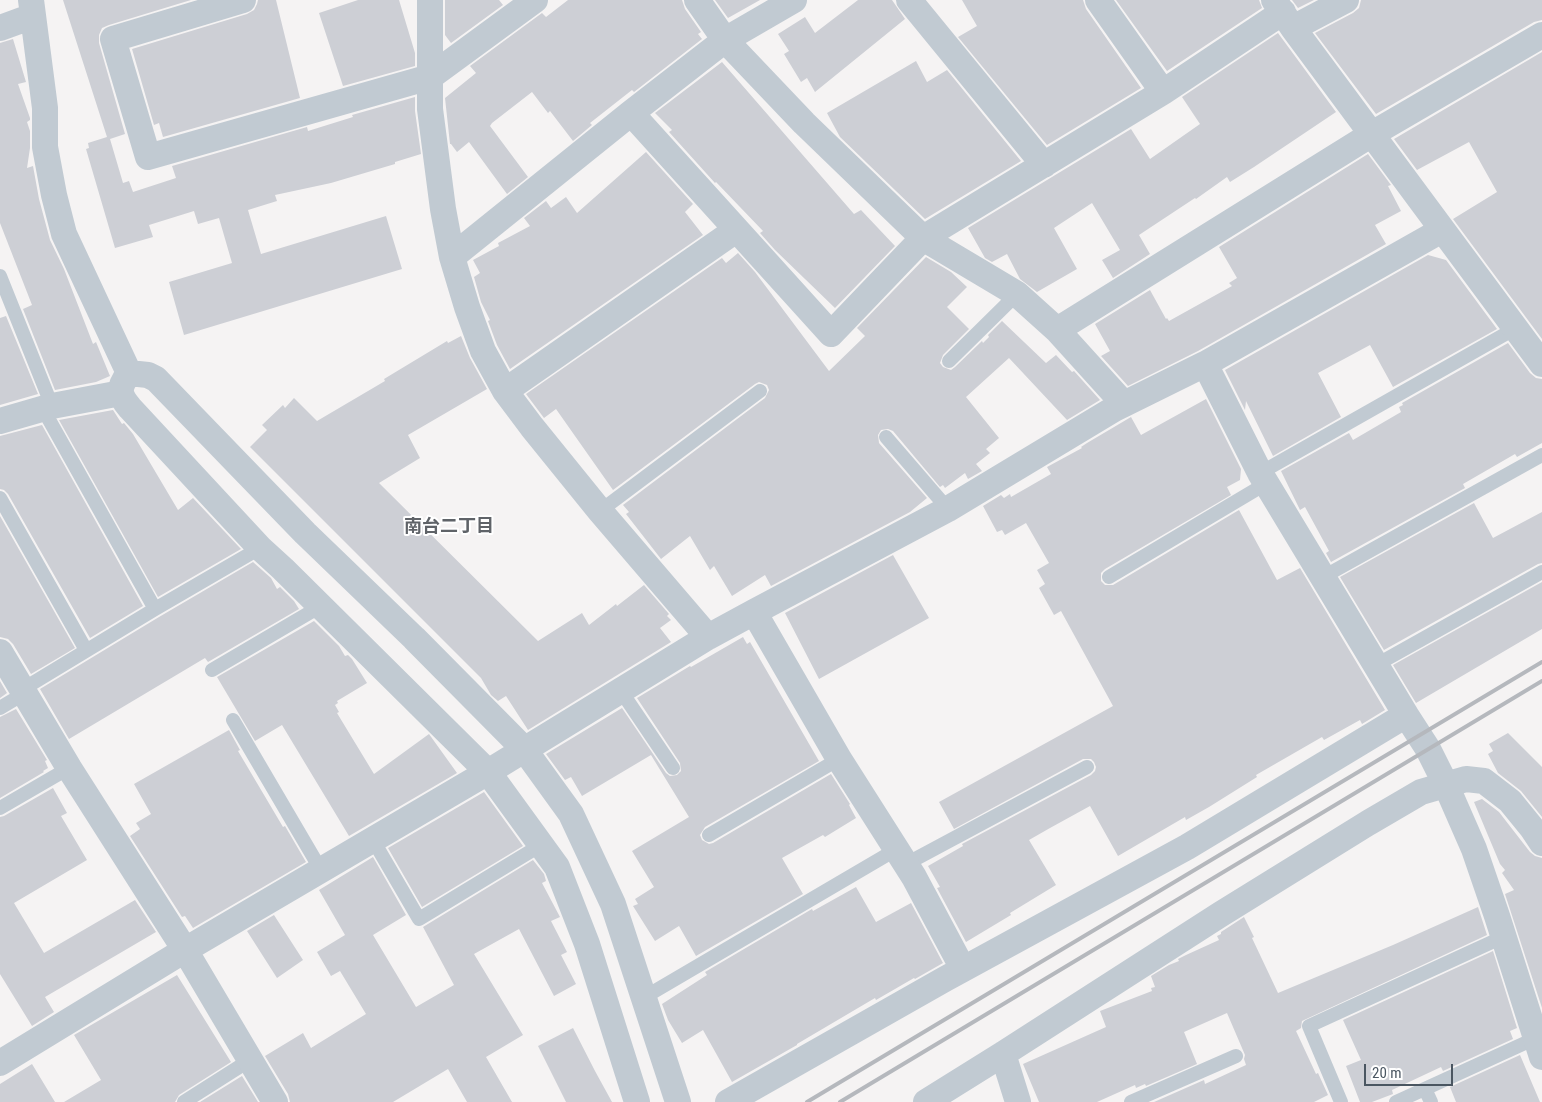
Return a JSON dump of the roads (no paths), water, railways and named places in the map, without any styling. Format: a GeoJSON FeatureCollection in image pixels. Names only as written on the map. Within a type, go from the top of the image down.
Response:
{"type":"FeatureCollection","features":[{"type":"Feature","properties":{"kind":"street"},"geometry":{"type":"LineString","coordinates":[[243,0],[113,39],[148,157],[430,78],[535,0]]}},
{"type":"Feature","properties":{"kind":"street"},"geometry":{"type":"LineString","coordinates":[[430,0],[432,118],[443,209],[452,257],[483,351],[505,391],[532,427],[708,637]]}},
{"type":"Feature","properties":{"kind":"street"},"geometry":{"type":"LineString","coordinates":[[697,0],[725,40],[804,123],[923,238],[1017,294],[1057,330],[1124,404]]}},
{"type":"Feature","properties":{"kind":"street"},"geometry":{"type":"LineString","coordinates":[[452,257],[725,40],[794,0]]}},
{"type":"Feature","properties":{"kind":"street"},"geometry":{"type":"LineString","coordinates":[[909,0],[1044,165]]}},
{"type":"Feature","properties":{"kind":"street"},"geometry":{"type":"LineString","coordinates":[[1098,0],[1164,92]]}},
{"type":"Feature","properties":{"kind":"street"},"geometry":{"type":"LineString","coordinates":[[631,113],[831,334],[923,238],[1164,92],[1283,13],[1346,0]]}},
{"type":"Feature","properties":{"kind":"street"},"geometry":{"type":"LineString","coordinates":[[0,28],[32,8],[45,108],[45,147],[54,195],[64,234],[125,383],[124,401],[260,548],[322,606],[488,772],[557,867],[588,944],[637,1102]]}},
{"type":"Feature","properties":{"kind":"street"},"geometry":{"type":"LineString","coordinates":[[1283,13],[1542,364]]}},
{"type":"Feature","properties":{"kind":"street"},"geometry":{"type":"LineString","coordinates":[[1057,330],[1372,134],[1542,35]]}},
{"type":"Feature","properties":{"kind":"street"},"geometry":{"type":"LineString","coordinates":[[505,391],[736,230]]}},
{"type":"Feature","properties":{"kind":"street"},"geometry":{"type":"LineString","coordinates":[[0,1063],[184,950],[488,772],[708,637],[948,509],[1124,404],[1205,364],[1442,230]]}},
{"type":"Feature","properties":{"kind":"street"},"geometry":{"type":"LineString","coordinates":[[1205,364],[1263,478],[1428,749],[1446,785],[1474,849],[1539,1048]]}},
{"type":"Feature","properties":{"kind":"street"},"geometry":{"type":"LineString","coordinates":[[0,421],[148,375],[156,379],[305,533],[414,638],[524,749],[571,814],[613,904],[678,1102]]}},
{"type":"Feature","properties":{"kind":"street"},"geometry":{"type":"LineString","coordinates":[[754,612],[839,759],[914,877],[963,969]]}},
{"type":"Feature","properties":{"kind":"street"},"geometry":{"type":"LineString","coordinates":[[0,652],[69,768],[184,950],[275,1102]]}},
{"type":"Feature","properties":{"kind":"street"},"geometry":{"type":"LineString","coordinates":[[728,1102],[963,969],[1187,847],[1406,715]]}},
{"type":"Feature","properties":{"kind":"street"},"geometry":{"type":"LineString","coordinates":[[926,1102],[1368,822],[1422,792],[1466,779],[1484,781],[1510,801],[1542,843]]}},
{"type":"Feature","properties":{"kind":"street"},"geometry":{"type":"LineString","coordinates":[[1003,1054],[1018,1102]]}},
{"type":"Feature","properties":{"kind":"lane"},"geometry":{"type":"LineString","coordinates":[[0,276],[47,407],[155,609]]}},
{"type":"Feature","properties":{"kind":"lane"},"geometry":{"type":"LineString","coordinates":[[949,361],[1017,294]]}},
{"type":"Feature","properties":{"kind":"lane"},"geometry":{"type":"LineString","coordinates":[[1109,577],[1263,478],[1516,328]]}},
{"type":"Feature","properties":{"kind":"lane"},"geometry":{"type":"LineString","coordinates":[[600,510],[760,391]]}},
{"type":"Feature","properties":{"kind":"lane"},"geometry":{"type":"LineString","coordinates":[[886,437],[948,509]]}},
{"type":"Feature","properties":{"kind":"lane"},"geometry":{"type":"LineString","coordinates":[[1323,577],[1542,455]]}},
{"type":"Feature","properties":{"kind":"lane"},"geometry":{"type":"LineString","coordinates":[[0,498],[86,650]]}},
{"type":"Feature","properties":{"kind":"lane"},"geometry":{"type":"LineString","coordinates":[[0,708],[86,650],[260,548]]}},
{"type":"Feature","properties":{"kind":"lane"},"geometry":{"type":"LineString","coordinates":[[1376,665],[1542,572]]}},
{"type":"Feature","properties":{"kind":"lane"},"geometry":{"type":"LineString","coordinates":[[212,670],[322,606]]}},
{"type":"Feature","properties":{"kind":"lane"},"geometry":{"type":"LineString","coordinates":[[621,691],[673,768]]}},
{"type":"Feature","properties":{"kind":"lane"},"geometry":{"type":"LineString","coordinates":[[233,720],[321,870]]}},
{"type":"Feature","properties":{"kind":"lane"},"geometry":{"type":"LineString","coordinates":[[710,835],[839,759]]}},
{"type":"Feature","properties":{"kind":"lane"},"geometry":{"type":"LineString","coordinates":[[643,998],[901,856],[1086,767]]}},
{"type":"Feature","properties":{"kind":"lane"},"geometry":{"type":"LineString","coordinates":[[0,808],[69,768]]}},
{"type":"Feature","properties":{"kind":"lane"},"geometry":{"type":"LineString","coordinates":[[373,840],[419,920],[541,845]]}},
{"type":"Feature","properties":{"kind":"lane"},"geometry":{"type":"LineString","coordinates":[[1341,1102],[1308,1026],[1503,937]]}},
{"type":"Feature","properties":{"kind":"lane"},"geometry":{"type":"LineString","coordinates":[[1396,1102],[1428,1096],[1539,1048]]}},
{"type":"Feature","properties":{"kind":"lane"},"geometry":{"type":"LineString","coordinates":[[1130,1102],[1236,1056]]}},
{"type":"Feature","properties":{"kind":"lane"},"geometry":{"type":"LineString","coordinates":[[184,1102],[250,1060]]}},
{"type":"Feature","properties":{"kind":"railway"},"geometry":{"type":"LineString","coordinates":[[807,1102],[1542,662]]}},
{"type":"Feature","properties":{"kind":"railway"},"geometry":{"type":"LineString","coordinates":[[840,1102],[1542,681]]}},
{"type":"Feature","properties":{"kind":"district","name":"南台二丁目"},"geometry":{"type":"Point","coordinates":[449,527]}}]}
